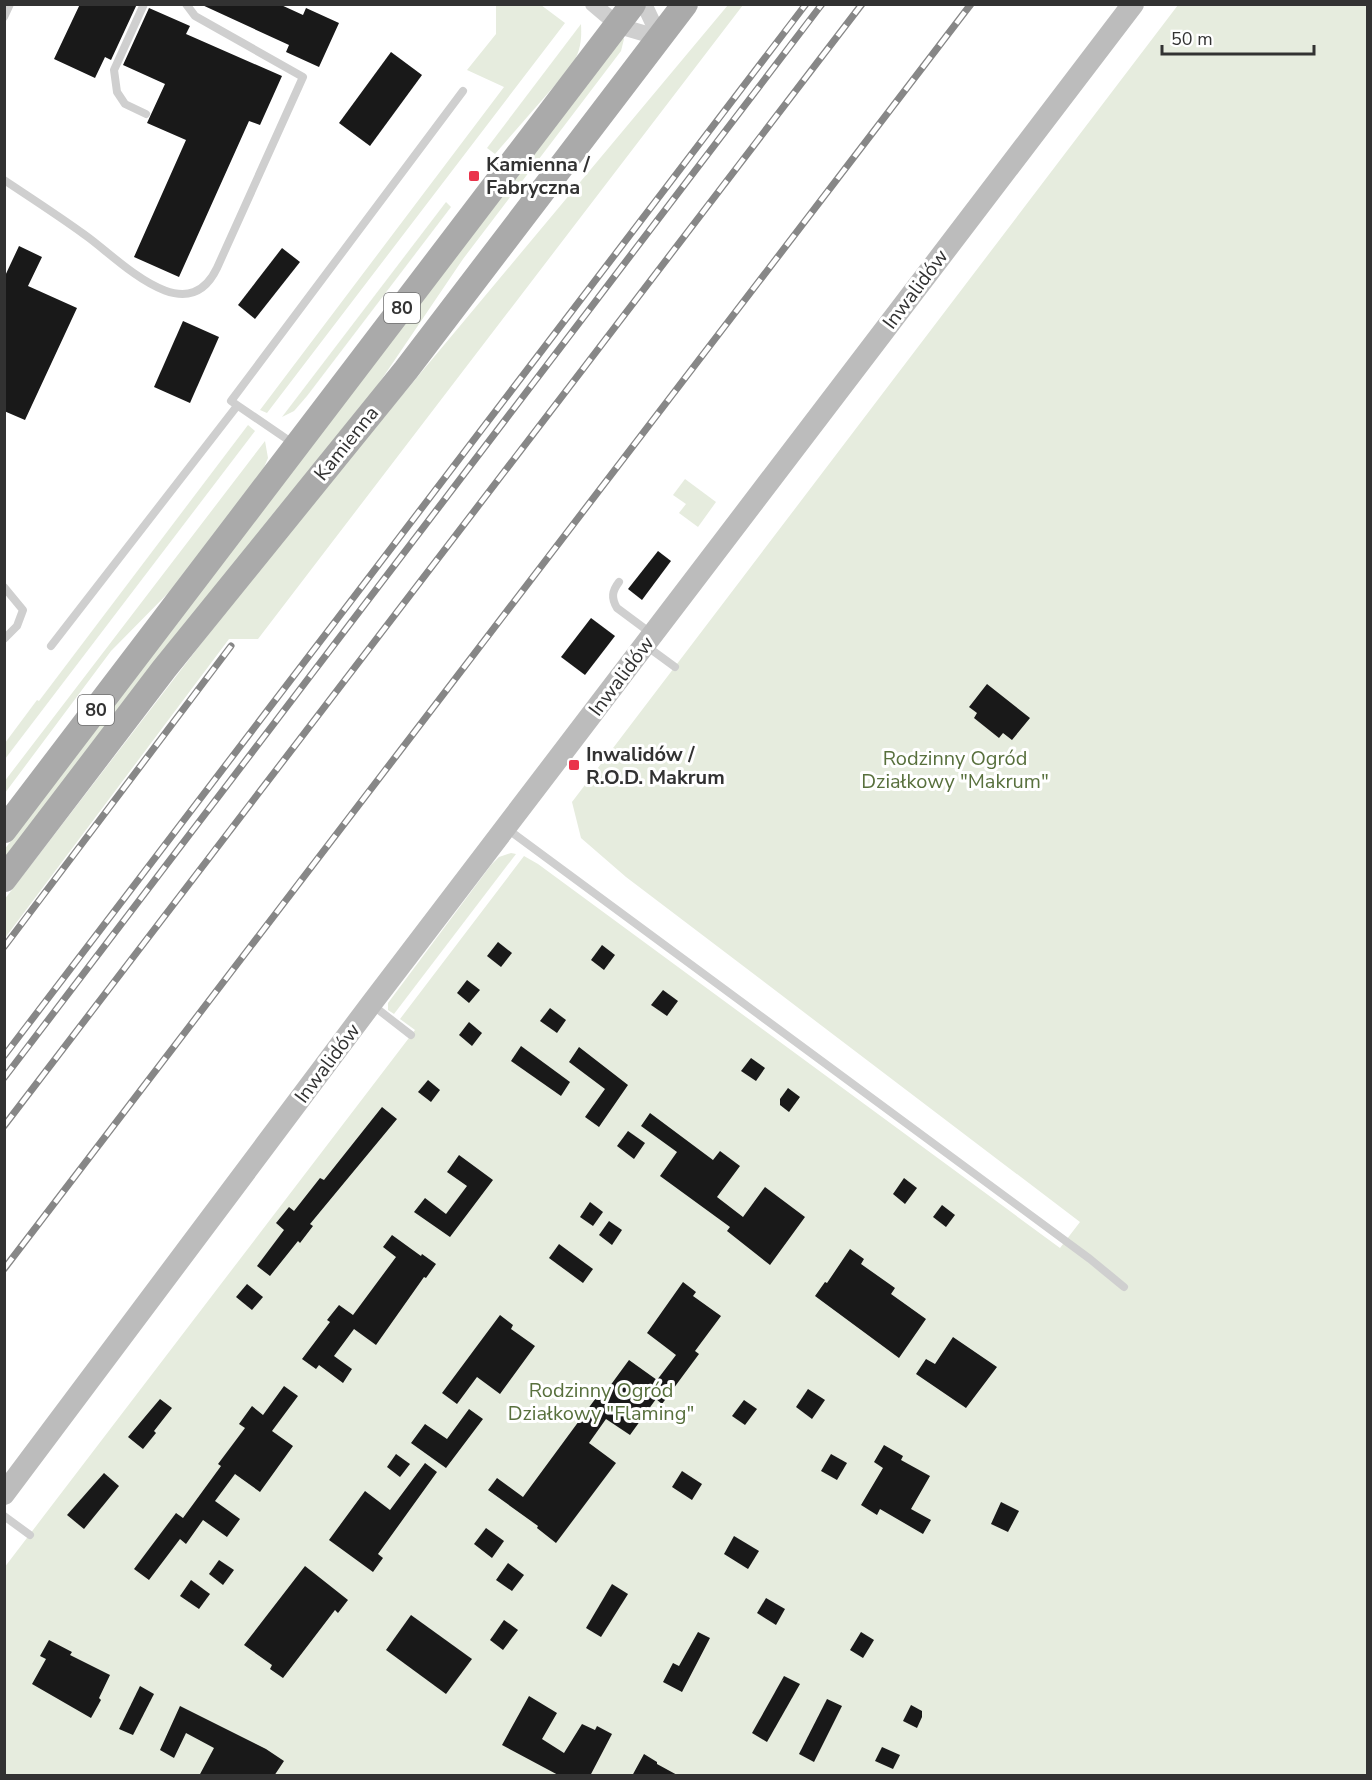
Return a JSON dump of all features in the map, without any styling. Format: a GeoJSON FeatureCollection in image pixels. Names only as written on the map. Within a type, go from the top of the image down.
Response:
{"type":"FeatureCollection","features":[{"type":"Feature","properties":{"kind":"main road","name":"Kamienna"},"geometry":{"type":"LineString","coordinates":[[4,830],[619,26],[633,4]]}},
{"type":"Feature","properties":{"kind":"main road","name":"Kamienna"},"geometry":{"type":"LineString","coordinates":[[4,879],[164,669],[406,370],[685,4]]}},
{"type":"Feature","properties":{"kind":"street"},"geometry":{"type":"LineString","coordinates":[[593,4],[619,26],[660,38]]}},
{"type":"Feature","properties":{"kind":"street"},"geometry":{"type":"LineString","coordinates":[[644,4],[660,38]]}},
{"type":"Feature","properties":{"kind":"street","name":"Inwalidów"},"geometry":{"type":"LineString","coordinates":[[4,1494],[371,1004],[1133,4]]}},
{"type":"Feature","properties":{"kind":"lane"},"geometry":{"type":"LineString","coordinates":[[4,17],[10,4]]}},
{"type":"Feature","properties":{"kind":"lane"},"geometry":{"type":"LineString","coordinates":[[144,4],[114,70],[114,80],[117,92],[125,104],[146,114]]}},
{"type":"Feature","properties":{"kind":"lane"},"geometry":{"type":"LineString","coordinates":[[4,180],[86,236],[141,279],[174,294],[184,295],[208,283],[217,268],[303,77],[195,16],[186,4]]}},
{"type":"Feature","properties":{"kind":"lane"},"geometry":{"type":"LineString","coordinates":[[297,446],[231,401],[463,91]]}},
{"type":"Feature","properties":{"kind":"lane"},"geometry":{"type":"LineString","coordinates":[[51,646],[237,406]]}},
{"type":"Feature","properties":{"kind":"lane"},"geometry":{"type":"LineString","coordinates":[[619,582],[613,597],[617,608],[675,667]]}},
{"type":"Feature","properties":{"kind":"lane"},"geometry":{"type":"LineString","coordinates":[[4,587],[24,610],[17,626],[4,639]]}},
{"type":"Feature","properties":{"kind":"lane"},"geometry":{"type":"LineString","coordinates":[[506,828],[1090,1259],[1124,1287]]}},
{"type":"Feature","properties":{"kind":"lane"},"geometry":{"type":"LineString","coordinates":[[371,1004],[411,1035]]}},
{"type":"Feature","properties":{"kind":"lane"},"geometry":{"type":"LineString","coordinates":[[4,1516],[30,1535]]}},
{"type":"Feature","properties":{"kind":"green space"},"geometry":{"type":"Polygon","coordinates":[[[496,5],[541,5],[565,23],[267,413],[260,410],[504,87],[467,70],[496,34],[496,5]]]}},
{"type":"Feature","properties":{"kind":"green space"},"geometry":{"type":"Polygon","coordinates":[[[728,5],[743,5],[258,639],[229,639],[5,938],[4,900],[277,545],[728,5]]]}},
{"type":"Feature","properties":{"kind":"green space"},"geometry":{"type":"Polygon","coordinates":[[[1178,5],[1367,5],[1367,1775],[5,1775],[4,1568],[415,1030],[400,1019],[524,856],[538,864],[1060,1248],[1080,1222],[626,877],[581,838],[572,802],[1178,5]]]}},
{"type":"Feature","properties":{"kind":"green space"},"geometry":{"type":"Polygon","coordinates":[[[581,24],[580,47],[570,68],[495,154],[487,148],[581,24]]]}},
{"type":"Feature","properties":{"kind":"green space"},"geometry":{"type":"Polygon","coordinates":[[[622,36],[624,39],[621,51],[463,259],[369,398],[5,862],[4,850],[622,36]]]}},
{"type":"Feature","properties":{"kind":"green space"},"geometry":{"type":"Polygon","coordinates":[[[446,202],[451,207],[307,396],[294,411],[282,417],[446,202]]]}},
{"type":"Feature","properties":{"kind":"green space"},"geometry":{"type":"Polygon","coordinates":[[[248,425],[255,431],[5,759],[5,743],[248,425]]]}},
{"type":"Feature","properties":{"kind":"green space"},"geometry":{"type":"Polygon","coordinates":[[[265,441],[268,458],[262,472],[179,582],[111,651],[5,793],[4,782],[265,441]]]}},
{"type":"Feature","properties":{"kind":"green space"},"geometry":{"type":"Polygon","coordinates":[[[685,479],[716,502],[698,527],[679,513],[686,504],[673,495],[685,479]]]}},
{"type":"Feature","properties":{"kind":"green space"},"geometry":{"type":"Polygon","coordinates":[[[511,853],[516,854],[394,1014],[388,1010],[388,1003],[491,865],[499,857],[511,853]]]}},
{"type":"Feature","properties":{"kind":"building"},"geometry":{"type":"Polygon","coordinates":[[[80,4],[137,4],[111,60],[105,57],[95,78],[54,59],[80,4]]]}},
{"type":"Feature","properties":{"kind":"building"},"geometry":{"type":"Polygon","coordinates":[[[200,4],[279,4],[303,15],[306,8],[339,23],[319,67],[286,52],[289,45],[200,4]]]}},
{"type":"Feature","properties":{"kind":"building"},"geometry":{"type":"Polygon","coordinates":[[[149,8],[190,26],[186,34],[282,76],[260,125],[249,121],[179,277],[134,257],[186,140],[147,123],[165,84],[123,65],[149,8]]]}},
{"type":"Feature","properties":{"kind":"building"},"geometry":{"type":"Polygon","coordinates":[[[391,52],[422,75],[370,146],[339,123],[391,52]]]}},
{"type":"Feature","properties":{"kind":"building"},"geometry":{"type":"Polygon","coordinates":[[[19,246],[42,257],[28,286],[77,308],[25,420],[4,411],[4,278],[19,246]]]}},
{"type":"Feature","properties":{"kind":"building"},"geometry":{"type":"Polygon","coordinates":[[[282,248],[300,262],[255,319],[238,305],[282,248]]]}},
{"type":"Feature","properties":{"kind":"building"},"geometry":{"type":"Polygon","coordinates":[[[183,321],[219,337],[190,403],[154,387],[183,321]]]}},
{"type":"Feature","properties":{"kind":"building"},"geometry":{"type":"Polygon","coordinates":[[[658,551],[671,561],[642,600],[628,589],[658,551]]]}},
{"type":"Feature","properties":{"kind":"building"},"geometry":{"type":"Polygon","coordinates":[[[591,618],[615,636],[585,675],[561,657],[591,618]]]}},
{"type":"Feature","properties":{"kind":"building"},"geometry":{"type":"Polygon","coordinates":[[[987,684],[1030,718],[1012,740],[1003,733],[999,738],[974,718],[977,713],[969,707],[987,684]]]}},
{"type":"Feature","properties":{"kind":"building"},"geometry":{"type":"Polygon","coordinates":[[[498,942],[512,953],[501,967],[487,956],[498,942]]]}},
{"type":"Feature","properties":{"kind":"building"},"geometry":{"type":"Polygon","coordinates":[[[602,945],[615,955],[604,970],[591,960],[602,945]]]}},
{"type":"Feature","properties":{"kind":"building"},"geometry":{"type":"Polygon","coordinates":[[[467,980],[480,990],[469,1003],[457,993],[467,980]]]}},
{"type":"Feature","properties":{"kind":"building"},"geometry":{"type":"Polygon","coordinates":[[[663,990],[678,1001],[667,1016],[651,1005],[663,990]]]}},
{"type":"Feature","properties":{"kind":"building"},"geometry":{"type":"Polygon","coordinates":[[[550,1008],[566,1020],[557,1033],[540,1021],[550,1008]]]}},
{"type":"Feature","properties":{"kind":"building"},"geometry":{"type":"Polygon","coordinates":[[[469,1022],[482,1033],[472,1046],[459,1035],[469,1022]]]}},
{"type":"Feature","properties":{"kind":"building"},"geometry":{"type":"Polygon","coordinates":[[[521,1046],[570,1082],[561,1096],[511,1061],[521,1046]]]}},
{"type":"Feature","properties":{"kind":"building"},"geometry":{"type":"Polygon","coordinates":[[[579,1047],[628,1085],[599,1127],[585,1117],[605,1089],[569,1062],[579,1047]]]}},
{"type":"Feature","properties":{"kind":"building"},"geometry":{"type":"Polygon","coordinates":[[[751,1058],[765,1068],[756,1081],[741,1071],[751,1058]]]}},
{"type":"Feature","properties":{"kind":"building"},"geometry":{"type":"Polygon","coordinates":[[[428,1080],[440,1090],[431,1102],[418,1092],[428,1080]]]}},
{"type":"Feature","properties":{"kind":"building"},"geometry":{"type":"Polygon","coordinates":[[[788,1088],[800,1097],[789,1112],[780,1105],[780,1099],[788,1088]]]}},
{"type":"Feature","properties":{"kind":"building"},"geometry":{"type":"Polygon","coordinates":[[[382,1107],[397,1119],[310,1224],[313,1226],[300,1243],[298,1241],[270,1276],[257,1266],[284,1230],[276,1223],[289,1207],[294,1211],[320,1178],[324,1180],[382,1107]]]}},
{"type":"Feature","properties":{"kind":"building"},"geometry":{"type":"Polygon","coordinates":[[[650,1113],[713,1160],[720,1151],[740,1166],[717,1197],[743,1217],[765,1187],[805,1217],[770,1265],[727,1231],[730,1227],[660,1176],[677,1152],[641,1126],[650,1113]]]}},
{"type":"Feature","properties":{"kind":"building"},"geometry":{"type":"Polygon","coordinates":[[[628,1131],[645,1143],[634,1159],[617,1146],[628,1131]]]}},
{"type":"Feature","properties":{"kind":"building"},"geometry":{"type":"Polygon","coordinates":[[[459,1155],[493,1180],[450,1237],[414,1212],[425,1198],[446,1214],[467,1186],[447,1172],[459,1155]]]}},
{"type":"Feature","properties":{"kind":"building"},"geometry":{"type":"Polygon","coordinates":[[[904,1178],[917,1188],[905,1204],[893,1194],[904,1178]]]}},
{"type":"Feature","properties":{"kind":"building"},"geometry":{"type":"Polygon","coordinates":[[[590,1202],[603,1212],[593,1226],[580,1217],[590,1202]]]}},
{"type":"Feature","properties":{"kind":"building"},"geometry":{"type":"Polygon","coordinates":[[[942,1205],[955,1215],[946,1227],[933,1217],[942,1205]]]}},
{"type":"Feature","properties":{"kind":"building"},"geometry":{"type":"Polygon","coordinates":[[[609,1221],[622,1230],[612,1245],[599,1235],[609,1221]]]}},
{"type":"Feature","properties":{"kind":"building"},"geometry":{"type":"Polygon","coordinates":[[[392,1235],[436,1264],[426,1278],[424,1277],[376,1345],[354,1329],[334,1356],[352,1369],[343,1383],[319,1365],[316,1369],[302,1359],[330,1322],[327,1320],[339,1305],[353,1315],[396,1257],[383,1247],[392,1235]]]}},
{"type":"Feature","properties":{"kind":"building"},"geometry":{"type":"Polygon","coordinates":[[[559,1244],[593,1269],[583,1283],[549,1258],[559,1244]]]}},
{"type":"Feature","properties":{"kind":"building"},"geometry":{"type":"Polygon","coordinates":[[[850,1249],[864,1259],[861,1264],[895,1288],[891,1294],[926,1319],[899,1358],[815,1296],[825,1282],[827,1283],[850,1249]]]}},
{"type":"Feature","properties":{"kind":"building"},"geometry":{"type":"Polygon","coordinates":[[[683,1282],[696,1292],[693,1296],[721,1316],[695,1351],[699,1354],[662,1404],[656,1399],[630,1435],[606,1419],[589,1443],[616,1463],[556,1543],[537,1528],[538,1526],[488,1490],[497,1478],[523,1497],[604,1387],[607,1390],[629,1360],[657,1380],[676,1355],[647,1333],[683,1282]]]}},
{"type":"Feature","properties":{"kind":"building"},"geometry":{"type":"Polygon","coordinates":[[[247,1284],[263,1297],[252,1310],[236,1297],[247,1284]]]}},
{"type":"Feature","properties":{"kind":"building"},"geometry":{"type":"Polygon","coordinates":[[[500,1315],[513,1325],[511,1329],[535,1346],[500,1394],[477,1377],[457,1404],[442,1393],[500,1315]]]}},
{"type":"Feature","properties":{"kind":"building"},"geometry":{"type":"Polygon","coordinates":[[[953,1337],[997,1367],[966,1408],[916,1374],[926,1359],[935,1364],[953,1337]]]}},
{"type":"Feature","properties":{"kind":"building"},"geometry":{"type":"Polygon","coordinates":[[[284,1386],[298,1396],[272,1431],[293,1446],[260,1492],[235,1474],[215,1501],[240,1519],[227,1537],[203,1520],[186,1544],[180,1539],[149,1580],[134,1569],[176,1513],[183,1518],[221,1466],[218,1464],[245,1428],[239,1424],[252,1406],[263,1415],[284,1386]]]}},
{"type":"Feature","properties":{"kind":"building"},"geometry":{"type":"Polygon","coordinates":[[[808,1389],[825,1400],[812,1419],[796,1407],[808,1389]]]}},
{"type":"Feature","properties":{"kind":"building"},"geometry":{"type":"Polygon","coordinates":[[[160,1399],[172,1408],[143,1449],[128,1437],[160,1399]]]}},
{"type":"Feature","properties":{"kind":"building"},"geometry":{"type":"Polygon","coordinates":[[[744,1400],[757,1409],[745,1425],[732,1416],[744,1400]]]}},
{"type":"Feature","properties":{"kind":"building"},"geometry":{"type":"Polygon","coordinates":[[[469,1409],[483,1419],[446,1468],[411,1443],[425,1424],[447,1439],[469,1409]]]}},
{"type":"Feature","properties":{"kind":"building"},"geometry":{"type":"Polygon","coordinates":[[[884,1445],[903,1456],[901,1460],[930,1476],[911,1509],[931,1520],[923,1534],[880,1509],[877,1515],[861,1505],[883,1468],[874,1462],[884,1445]]]}},
{"type":"Feature","properties":{"kind":"building"},"geometry":{"type":"Polygon","coordinates":[[[396,1454],[410,1464],[400,1477],[387,1467],[396,1454]]]}},
{"type":"Feature","properties":{"kind":"building"},"geometry":{"type":"Polygon","coordinates":[[[831,1454],[847,1463],[837,1480],[821,1471],[831,1454]]]}},
{"type":"Feature","properties":{"kind":"building"},"geometry":{"type":"Polygon","coordinates":[[[425,1463],[437,1472],[378,1554],[383,1558],[373,1572],[329,1540],[365,1491],[390,1510],[425,1463]]]}},
{"type":"Feature","properties":{"kind":"building"},"geometry":{"type":"Polygon","coordinates":[[[682,1471],[702,1484],[692,1500],[672,1487],[682,1471]]]}},
{"type":"Feature","properties":{"kind":"building"},"geometry":{"type":"Polygon","coordinates":[[[104,1473],[119,1486],[84,1529],[67,1515],[104,1473]]]}},
{"type":"Feature","properties":{"kind":"building"},"geometry":{"type":"Polygon","coordinates":[[[1001,1502],[1019,1511],[1008,1532],[991,1524],[1001,1502]]]}},
{"type":"Feature","properties":{"kind":"building"},"geometry":{"type":"Polygon","coordinates":[[[486,1528],[504,1541],[492,1558],[474,1544],[486,1528]]]}},
{"type":"Feature","properties":{"kind":"building"},"geometry":{"type":"Polygon","coordinates":[[[734,1536],[759,1551],[748,1569],[724,1554],[734,1536]]]}},
{"type":"Feature","properties":{"kind":"building"},"geometry":{"type":"Polygon","coordinates":[[[219,1560],[234,1570],[223,1585],[209,1574],[219,1560]]]}},
{"type":"Feature","properties":{"kind":"building"},"geometry":{"type":"Polygon","coordinates":[[[508,1563],[524,1575],[512,1591],[496,1580],[508,1563]]]}},
{"type":"Feature","properties":{"kind":"building"},"geometry":{"type":"Polygon","coordinates":[[[305,1566],[348,1600],[338,1613],[335,1610],[283,1678],[270,1669],[272,1665],[244,1645],[305,1566]]]}},
{"type":"Feature","properties":{"kind":"building"},"geometry":{"type":"Polygon","coordinates":[[[191,1580],[210,1594],[199,1609],[180,1596],[191,1580]]]}},
{"type":"Feature","properties":{"kind":"building"},"geometry":{"type":"Polygon","coordinates":[[[612,1584],[628,1594],[601,1637],[586,1628],[612,1584]]]}},
{"type":"Feature","properties":{"kind":"building"},"geometry":{"type":"Polygon","coordinates":[[[766,1598],[785,1609],[776,1625],[757,1613],[766,1598]]]}},
{"type":"Feature","properties":{"kind":"building"},"geometry":{"type":"Polygon","coordinates":[[[411,1615],[472,1659],[446,1694],[386,1650],[411,1615]]]}},
{"type":"Feature","properties":{"kind":"building"},"geometry":{"type":"Polygon","coordinates":[[[504,1620],[518,1630],[503,1650],[490,1640],[504,1620]]]}},
{"type":"Feature","properties":{"kind":"building"},"geometry":{"type":"Polygon","coordinates":[[[698,1632],[710,1638],[682,1692],[663,1682],[673,1663],[679,1666],[698,1632]]]}},
{"type":"Feature","properties":{"kind":"building"},"geometry":{"type":"Polygon","coordinates":[[[861,1632],[874,1640],[863,1658],[850,1650],[861,1632]]]}},
{"type":"Feature","properties":{"kind":"building"},"geometry":{"type":"Polygon","coordinates":[[[49,1640],[72,1652],[70,1655],[110,1675],[99,1698],[101,1700],[91,1718],[32,1684],[46,1659],[40,1656],[49,1640]]]}},
{"type":"Feature","properties":{"kind":"building"},"geometry":{"type":"Polygon","coordinates":[[[784,1676],[800,1684],[767,1742],[752,1733],[784,1676]]]}},
{"type":"Feature","properties":{"kind":"building"},"geometry":{"type":"Polygon","coordinates":[[[140,1686],[154,1694],[133,1735],[119,1729],[140,1686]]]}},
{"type":"Feature","properties":{"kind":"building"},"geometry":{"type":"Polygon","coordinates":[[[529,1696],[557,1713],[542,1739],[564,1753],[582,1724],[595,1730],[597,1726],[612,1734],[590,1776],[560,1776],[502,1745],[529,1696]]]}},
{"type":"Feature","properties":{"kind":"building"},"geometry":{"type":"Polygon","coordinates":[[[827,1699],[842,1706],[814,1762],[799,1754],[827,1699]]]}},
{"type":"Feature","properties":{"kind":"building"},"geometry":{"type":"Polygon","coordinates":[[[911,1705],[922,1711],[917,1728],[903,1721],[911,1705]]]}},
{"type":"Feature","properties":{"kind":"building"},"geometry":{"type":"Polygon","coordinates":[[[180,1706],[266,1749],[284,1761],[274,1776],[199,1776],[214,1748],[186,1733],[174,1758],[160,1750],[180,1706]]]}},
{"type":"Feature","properties":{"kind":"building"},"geometry":{"type":"Polygon","coordinates":[[[882,1747],[900,1755],[893,1769],[875,1761],[882,1747]]]}},
{"type":"Feature","properties":{"kind":"building"},"geometry":{"type":"Polygon","coordinates":[[[644,1754],[657,1764],[679,1776],[632,1776],[644,1754]]]}},
{"type":"Feature","properties":{"kind":"railway"},"geometry":{"type":"LineString","coordinates":[[4,1056],[806,4]]}},
{"type":"Feature","properties":{"kind":"railway"},"geometry":{"type":"LineString","coordinates":[[4,1078],[822,4]]}},
{"type":"Feature","properties":{"kind":"railway"},"geometry":{"type":"LineString","coordinates":[[4,1126],[862,4]]}},
{"type":"Feature","properties":{"kind":"railway"},"geometry":{"type":"LineString","coordinates":[[4,1269],[971,4]]}},
{"type":"Feature","properties":{"kind":"railway"},"geometry":{"type":"LineString","coordinates":[[4,947],[231,646]]}},
{"type":"Feature","properties":{"kind":"place","name":"Kamienna / Fabryczna"},"geometry":{"type":"Point","coordinates":[474,176]}},
{"type":"Feature","properties":{"kind":"place","name":"Inwalidów / R.O.D. Makrum"},"geometry":{"type":"Point","coordinates":[574,765]}},
{"type":"Feature","properties":{"kind":"park label","name":"Rodzinny Ogród Działkowy \"Makrum\""},"geometry":{"type":"Point","coordinates":[955,770]}},
{"type":"Feature","properties":{"kind":"park label","name":"Rodzinny Ogród Działkowy \"Flaming\""},"geometry":{"type":"Point","coordinates":[601,1402]}}]}
